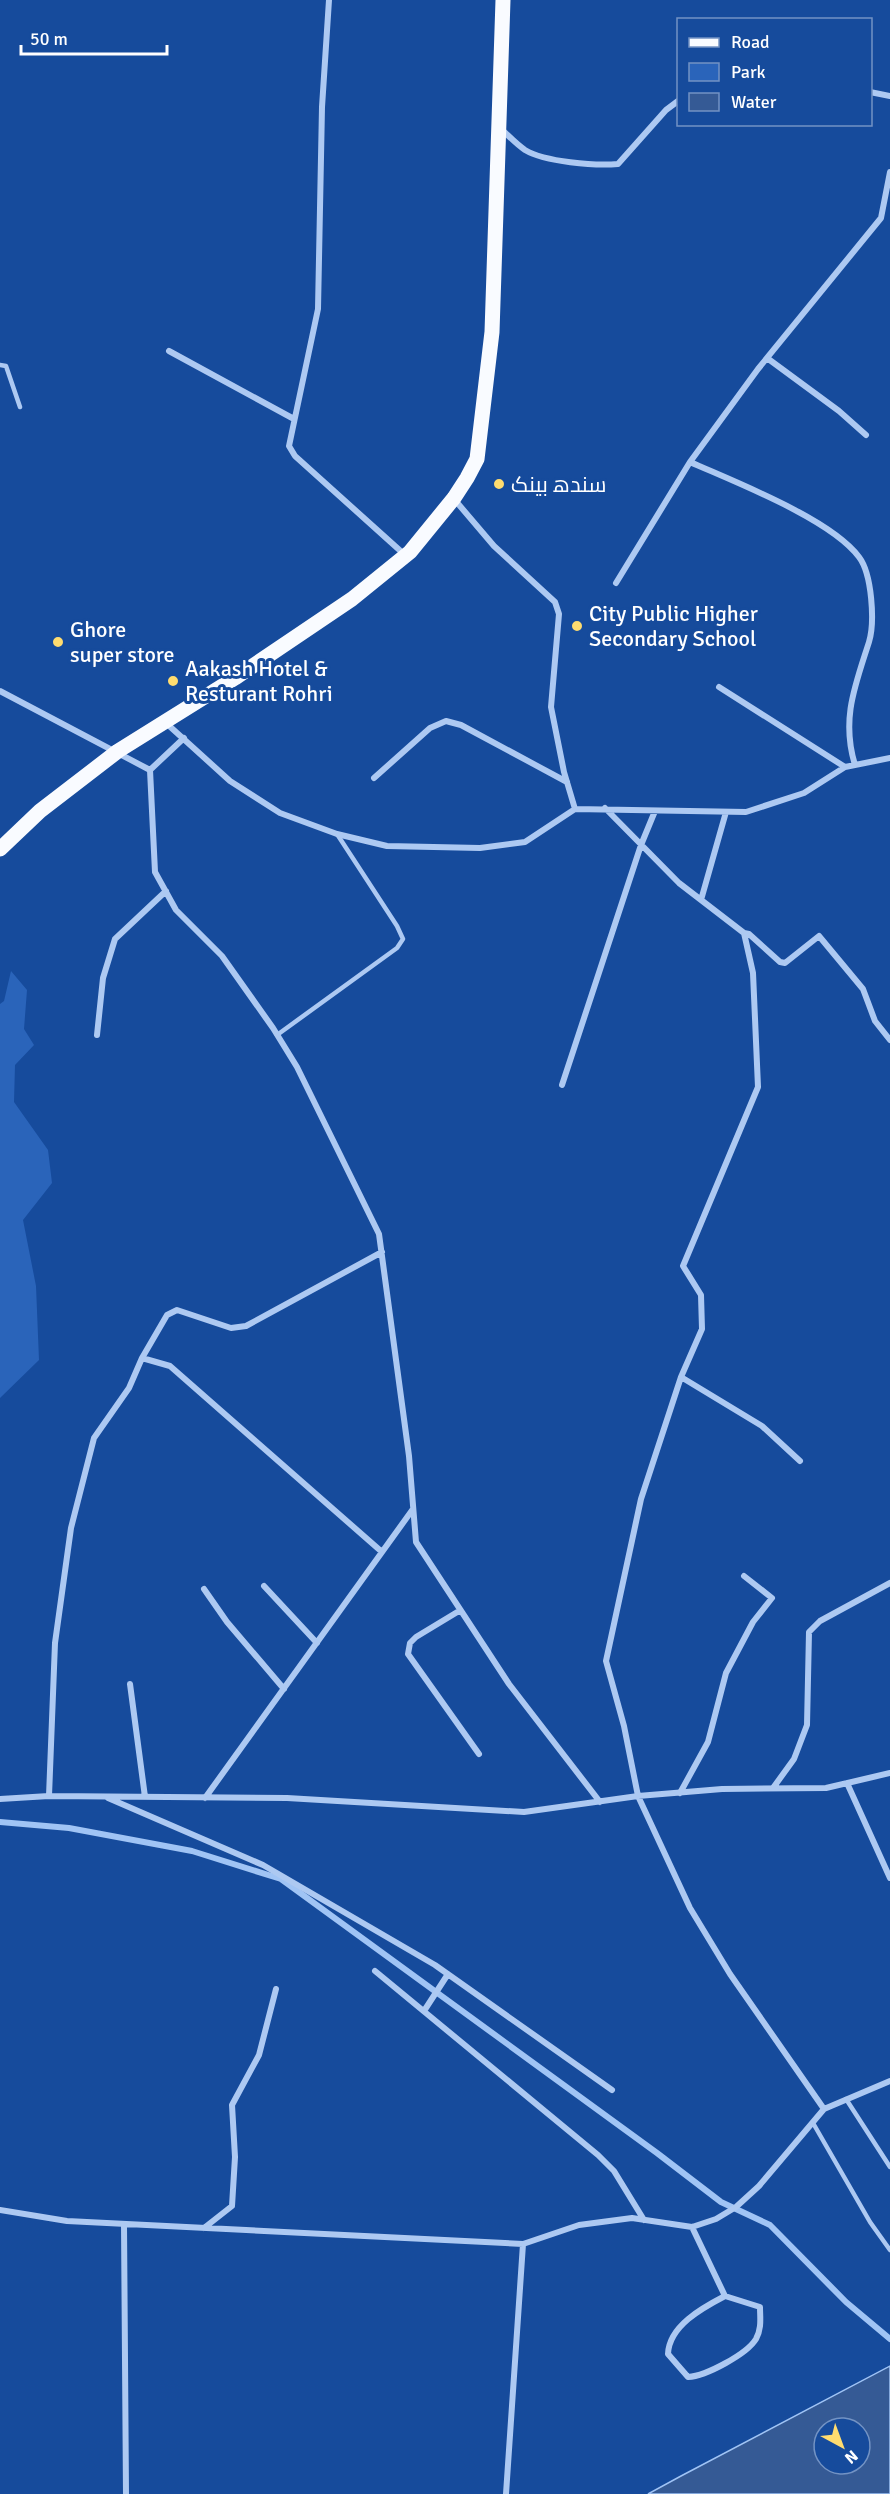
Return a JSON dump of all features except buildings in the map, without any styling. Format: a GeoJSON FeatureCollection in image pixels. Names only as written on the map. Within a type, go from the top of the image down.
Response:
{"type":"FeatureCollection","features":[{"type":"Feature","properties":{"kind":"main road"},"geometry":{"type":"LineString","coordinates":[[0,849],[40,811],[118,751],[166,723],[352,599],[405,555],[454,498],[477,459],[490,355],[503,0]]}},
{"type":"Feature","properties":{"kind":"street"},"geometry":{"type":"LineString","coordinates":[[329,0],[322,107],[318,309],[289,447],[295,456],[405,555]]}},
{"type":"Feature","properties":{"kind":"street"},"geometry":{"type":"LineString","coordinates":[[872,92],[890,96]]}},
{"type":"Feature","properties":{"kind":"street"},"geometry":{"type":"LineString","coordinates":[[498,127],[526,151],[567,162],[599,166],[618,164],[666,110],[677,102]]}},
{"type":"Feature","properties":{"kind":"street"},"geometry":{"type":"LineString","coordinates":[[616,583],[690,462],[767,358],[881,218],[890,172]]}},
{"type":"Feature","properties":{"kind":"street"},"geometry":{"type":"LineString","coordinates":[[169,351],[294,419]]}},
{"type":"Feature","properties":{"kind":"street"},"geometry":{"type":"LineString","coordinates":[[767,358],[839,411],[866,435]]}},
{"type":"Feature","properties":{"kind":"street"},"geometry":{"type":"LineString","coordinates":[[690,462],[800,513],[848,545],[861,559],[872,601],[872,632],[851,701],[848,722],[848,742],[855,765]]}},
{"type":"Feature","properties":{"kind":"street"},"geometry":{"type":"LineString","coordinates":[[454,498],[494,546],[555,602],[559,614],[551,707],[575,809]]}},
{"type":"Feature","properties":{"kind":"street"},"geometry":{"type":"LineString","coordinates":[[719,687],[846,767]]}},
{"type":"Feature","properties":{"kind":"street"},"geometry":{"type":"LineString","coordinates":[[0,691],[118,751],[150,770]]}},
{"type":"Feature","properties":{"kind":"street"},"geometry":{"type":"LineString","coordinates":[[374,778],[430,728],[446,721],[461,725],[567,782]]}},
{"type":"Feature","properties":{"kind":"street"},"geometry":{"type":"LineString","coordinates":[[166,723],[230,781],[280,813],[337,834],[387,846],[480,849],[525,842],[575,809],[746,812],[804,793],[846,767],[890,758]]}},
{"type":"Feature","properties":{"kind":"street"},"geometry":{"type":"LineString","coordinates":[[184,738],[150,770],[155,872],[176,910],[222,957],[297,1067],[379,1234],[402,1397],[416,1542],[508,1684],[600,1802]]}},
{"type":"Feature","properties":{"kind":"street"},"geometry":{"type":"LineString","coordinates":[[605,808],[679,883],[744,933],[749,934],[780,962],[785,963],[819,936],[863,989],[875,1021],[890,1040]]}},
{"type":"Feature","properties":{"kind":"street"},"geometry":{"type":"LineString","coordinates":[[562,1085],[641,845],[655,811]]}},
{"type":"Feature","properties":{"kind":"street"},"geometry":{"type":"LineString","coordinates":[[700,900],[726,812]]}},
{"type":"Feature","properties":{"kind":"street"},"geometry":{"type":"LineString","coordinates":[[97,1035],[103,978],[115,939],[166,891]]}},
{"type":"Feature","properties":{"kind":"street"},"geometry":{"type":"LineString","coordinates":[[744,933],[753,973],[758,1087],[683,1266],[701,1295],[702,1329],[681,1377],[641,1498],[606,1661],[624,1726],[638,1796],[690,1908],[730,1974],[824,2109]]}},
{"type":"Feature","properties":{"kind":"street"},"geometry":{"type":"LineString","coordinates":[[49,1796],[55,1643],[71,1528],[94,1438],[129,1388],[142,1358],[167,1315],[177,1310],[231,1328],[246,1326],[382,1252]]}},
{"type":"Feature","properties":{"kind":"street"},"geometry":{"type":"LineString","coordinates":[[142,1358],[170,1366],[382,1552]]}},
{"type":"Feature","properties":{"kind":"street"},"geometry":{"type":"LineString","coordinates":[[681,1377],[762,1426],[800,1461]]}},
{"type":"Feature","properties":{"kind":"street"},"geometry":{"type":"LineString","coordinates":[[205,1798],[413,1509]]}},
{"type":"Feature","properties":{"kind":"street"},"geometry":{"type":"LineString","coordinates":[[680,1792],[708,1742],[726,1673],[753,1622],[772,1598],[744,1576]]}},
{"type":"Feature","properties":{"kind":"street"},"geometry":{"type":"LineString","coordinates":[[773,1788],[794,1759],[807,1725],[809,1632],[820,1621],[890,1583]]}},
{"type":"Feature","properties":{"kind":"street"},"geometry":{"type":"LineString","coordinates":[[264,1586],[316,1643]]}},
{"type":"Feature","properties":{"kind":"street"},"geometry":{"type":"LineString","coordinates":[[204,1589],[227,1622],[284,1689]]}},
{"type":"Feature","properties":{"kind":"street"},"geometry":{"type":"LineString","coordinates":[[459,1611],[416,1637],[410,1643],[408,1653],[479,1754]]}},
{"type":"Feature","properties":{"kind":"street"},"geometry":{"type":"LineString","coordinates":[[130,1684],[145,1797]]}},
{"type":"Feature","properties":{"kind":"street"},"geometry":{"type":"LineString","coordinates":[[0,1799],[49,1796],[287,1798],[524,1812],[680,1792],[826,1788],[890,1773]]}},
{"type":"Feature","properties":{"kind":"street"},"geometry":{"type":"LineString","coordinates":[[847,1783],[890,1878]]}},
{"type":"Feature","properties":{"kind":"street"},"geometry":{"type":"LineString","coordinates":[[104,1797],[263,1865],[448,1974],[612,2090]]}},
{"type":"Feature","properties":{"kind":"street"},"geometry":{"type":"LineString","coordinates":[[375,1971],[598,2155],[614,2171],[644,2220]]}},
{"type":"Feature","properties":{"kind":"street"},"geometry":{"type":"LineString","coordinates":[[424,2011],[448,1974]]}},
{"type":"Feature","properties":{"kind":"street"},"geometry":{"type":"LineString","coordinates":[[204,2228],[232,2206],[235,2157],[232,2105],[259,2055],[276,1989]]}},
{"type":"Feature","properties":{"kind":"street"},"geometry":{"type":"LineString","coordinates":[[0,2210],[67,2221],[522,2244],[579,2224],[632,2218],[692,2226],[716,2219],[736,2207],[759,2186],[824,2109],[890,2081]]}},
{"type":"Feature","properties":{"kind":"street"},"geometry":{"type":"LineString","coordinates":[[124,2224],[126,2494]]}},
{"type":"Feature","properties":{"kind":"street"},"geometry":{"type":"LineString","coordinates":[[692,2226],[725,2296],[760,2307],[761,2325],[755,2340],[714,2371],[688,2377],[668,2354],[669,2341],[681,2326],[725,2296]]}},
{"type":"Feature","properties":{"kind":"street"},"geometry":{"type":"LineString","coordinates":[[506,2494],[522,2244]]}},
{"type":"Feature","properties":{"kind":"lane"},"geometry":{"type":"LineString","coordinates":[[0,365],[6,366],[20,407]]}},
{"type":"Feature","properties":{"kind":"lane"},"geometry":{"type":"LineString","coordinates":[[277,1035],[397,948],[403,939],[337,834]]}},
{"type":"Feature","properties":{"kind":"lane"},"geometry":{"type":"LineString","coordinates":[[846,2099],[890,2167]]}},
{"type":"Feature","properties":{"kind":"lane"},"geometry":{"type":"LineString","coordinates":[[813,2123],[870,2222],[890,2250]]}},
{"type":"Feature","properties":{"kind":"green space"},"geometry":{"type":"Polygon","coordinates":[[[11,971],[27,990],[24,1029],[34,1045],[15,1065],[14,1102],[48,1150],[52,1183],[23,1220],[36,1286],[39,1360],[0,1398],[0,1004],[4,1001],[11,971]]]}},
{"type":"Feature","properties":{"kind":"water"},"geometry":{"type":"Polygon","coordinates":[[[890,2366],[890,2494],[648,2494],[681,2476],[890,2366]]]}},
{"type":"Feature","properties":{"kind":"waterway"},"geometry":{"type":"LineString","coordinates":[[0,1822],[69,1828],[192,1851],[281,1879],[721,2202],[770,2225],[846,2302],[890,2339]]}},
{"type":"Feature","properties":{"kind":"place","name":"سندھ بینک"},"geometry":{"type":"Point","coordinates":[499,484]}},
{"type":"Feature","properties":{"kind":"place","name":"City Public Higher Secondary School"},"geometry":{"type":"Point","coordinates":[577,626]}},
{"type":"Feature","properties":{"kind":"place","name":"Ghore super store"},"geometry":{"type":"Point","coordinates":[58,642]}},
{"type":"Feature","properties":{"kind":"place","name":"Aakash Hotel & Resturant Rohri"},"geometry":{"type":"Point","coordinates":[173,681]}}]}
